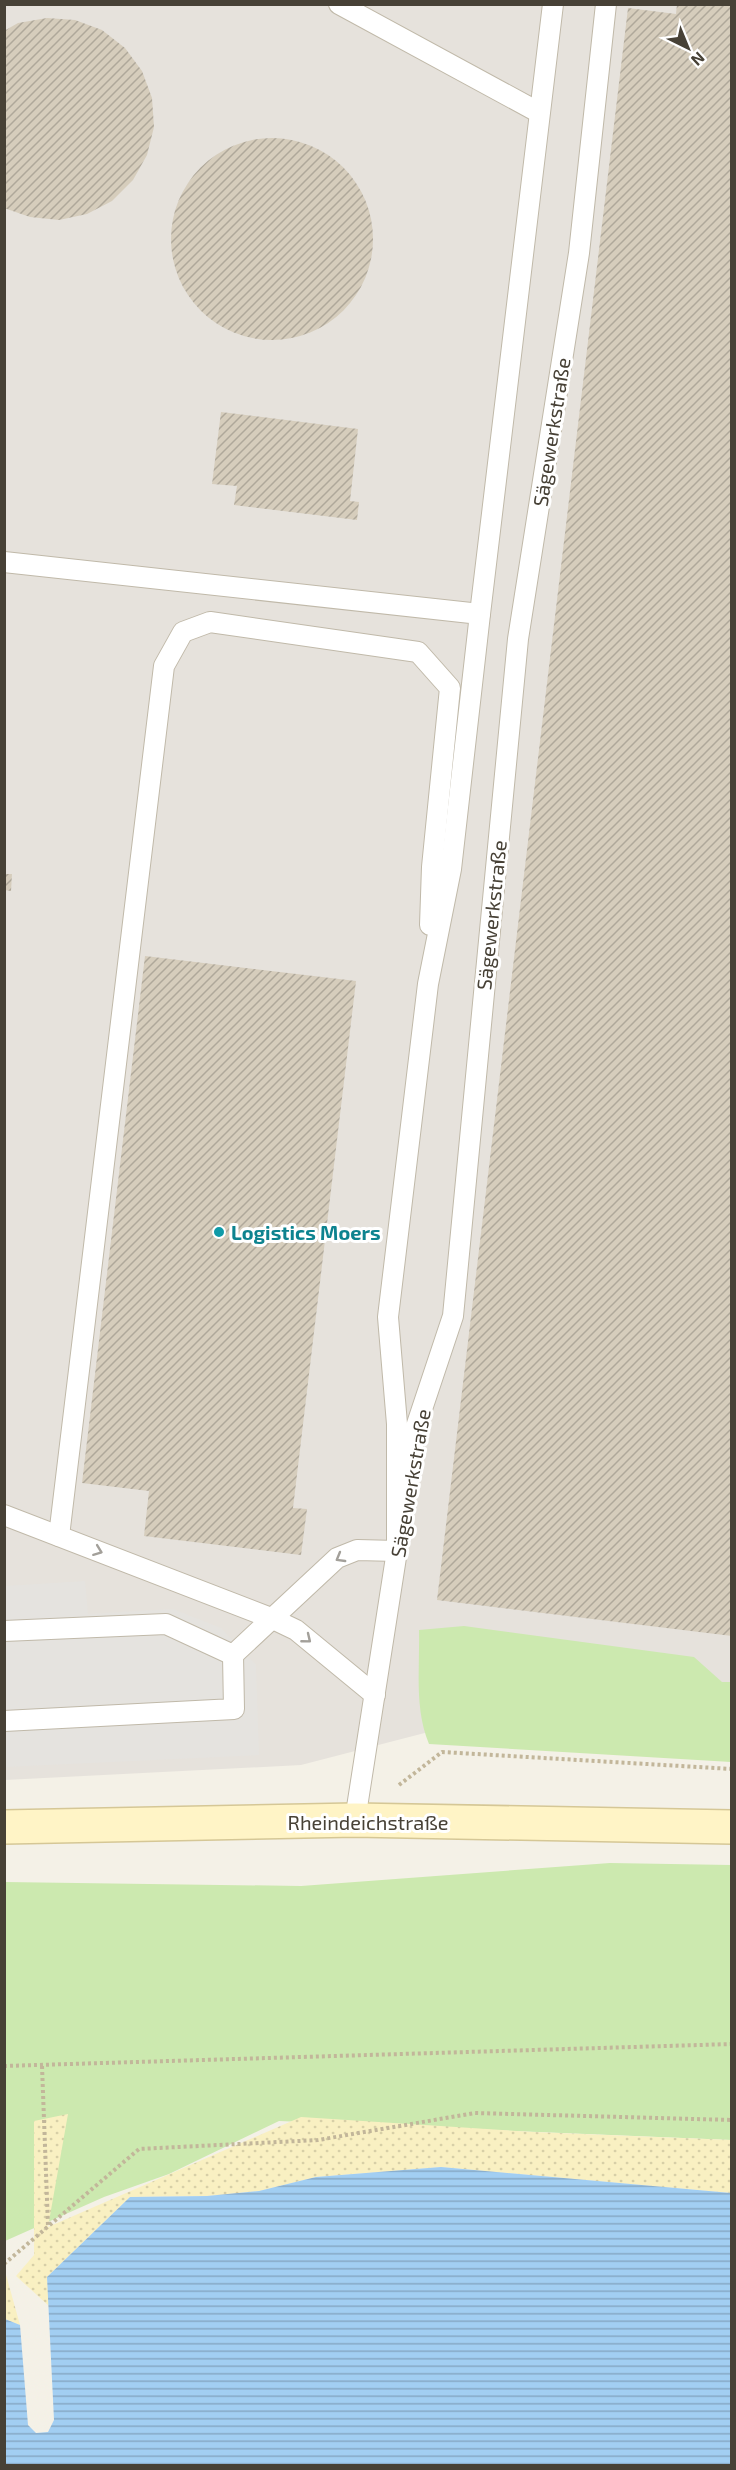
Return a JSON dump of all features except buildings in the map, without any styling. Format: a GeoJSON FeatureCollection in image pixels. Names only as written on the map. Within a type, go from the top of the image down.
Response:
{"type":"FeatureCollection","features":[{"type":"Feature","properties":{"kind":"main road","name":"Rheindeichstraße"},"geometry":{"type":"LineString","coordinates":[[4,1827],[355,1820],[732,1827]]}},
{"type":"Feature","properties":{"kind":"lane"},"geometry":{"type":"LineString","coordinates":[[339,4],[538,112]]}},
{"type":"Feature","properties":{"kind":"lane"},"geometry":{"type":"LineString","coordinates":[[4,1721],[234,1709],[233,1655],[271,1618],[337,1558],[357,1550],[397,1551],[397,1424],[388,1317],[428,984],[451,869],[538,112],[553,4]]}},
{"type":"Feature","properties":{"kind":"lane","name":"Sägewerkstraße"},"geometry":{"type":"LineString","coordinates":[[355,1820],[416,1427],[453,1316],[518,639],[579,253],[606,4]]}},
{"type":"Feature","properties":{"kind":"lane"},"geometry":{"type":"LineString","coordinates":[[4,562],[480,614]]}},
{"type":"Feature","properties":{"kind":"lane"},"geometry":{"type":"LineString","coordinates":[[59,1536],[164,666],[183,632],[210,622],[418,652],[450,688],[432,867],[428,984]]}},
{"type":"Feature","properties":{"kind":"lane"},"geometry":{"type":"LineString","coordinates":[[4,1515],[271,1618],[296,1630],[375,1695]]}},
{"type":"Feature","properties":{"kind":"lane"},"geometry":{"type":"LineString","coordinates":[[4,1631],[166,1624],[233,1655]]}},
{"type":"Feature","properties":{"kind":"path"},"geometry":{"type":"LineString","coordinates":[[355,1820],[442,1752],[732,1769]]}},
{"type":"Feature","properties":{"kind":"path"},"geometry":{"type":"LineString","coordinates":[[4,2066],[732,2044]]}},
{"type":"Feature","properties":{"kind":"path"},"geometry":{"type":"LineString","coordinates":[[42,2066],[48,2227]]}},
{"type":"Feature","properties":{"kind":"path"},"geometry":{"type":"LineString","coordinates":[[4,2264],[139,2149],[318,2140],[475,2113],[732,2120]]}},
{"type":"Feature","properties":{"kind":"shaded area"},"geometry":{"type":"Polygon","coordinates":[[[5,5],[731,5],[731,1751],[444,1728],[301,1765],[5,1780],[5,5]]]}},
{"type":"Feature","properties":{"kind":"shaded area"},"geometry":{"type":"Polygon","coordinates":[[[85,1581],[88,1614],[173,1609],[221,1628],[256,1665],[259,1755],[5,1767],[5,1586],[85,1581]]]}},
{"type":"Feature","properties":{"kind":"green space"},"geometry":{"type":"Polygon","coordinates":[[[464,1626],[694,1657],[722,1682],[731,1682],[731,1762],[429,1744],[421,1716],[419,1630],[464,1626]]]}},
{"type":"Feature","properties":{"kind":"green space"},"geometry":{"type":"Polygon","coordinates":[[[610,1863],[731,1865],[731,2140],[279,2121],[169,2174],[104,2197],[5,2241],[5,1882],[301,1886],[610,1863]]]}},
{"type":"Feature","properties":{"kind":"sand"},"geometry":{"type":"Polygon","coordinates":[[[68,2114],[48,2227],[301,2117],[533,2132],[731,2140],[731,2193],[441,2167],[316,2177],[259,2191],[207,2196],[130,2197],[47,2277],[49,2306],[16,2276],[34,2255],[34,2121],[68,2114]]]}},
{"type":"Feature","properties":{"kind":"sand"},"geometry":{"type":"Polygon","coordinates":[[[5,2271],[20,2325],[5,2319],[5,2271]]]}},
{"type":"Feature","properties":{"kind":"water"},"geometry":{"type":"Polygon","coordinates":[[[441,2167],[731,2193],[731,2465],[5,2465],[5,2319],[20,2325],[28,2425],[36,2433],[48,2432],[54,2420],[47,2277],[130,2197],[207,2196],[259,2191],[316,2177],[441,2167]]]}},
{"type":"Feature","properties":{"kind":"place","name":"Logistics Moers"},"geometry":{"type":"Point","coordinates":[219,1232]}}]}
